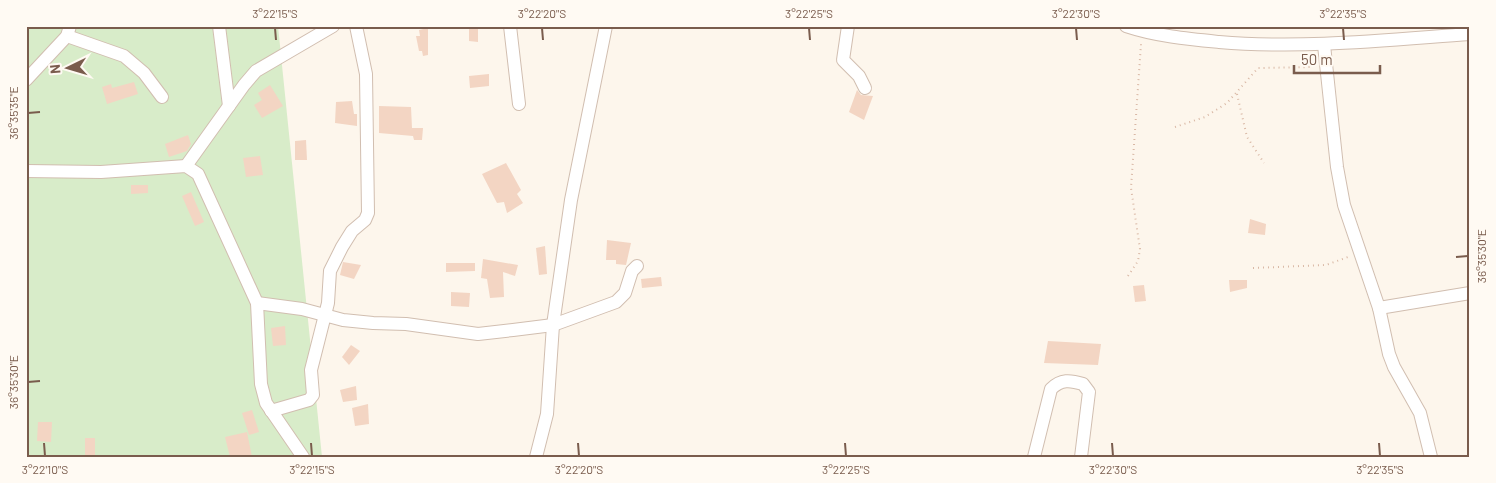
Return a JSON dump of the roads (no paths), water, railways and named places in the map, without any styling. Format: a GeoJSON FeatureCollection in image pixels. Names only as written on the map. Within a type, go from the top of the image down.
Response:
{"type":"FeatureCollection","features":[{"type":"Feature","properties":{"kind":"street"},"geometry":{"type":"LineString","coordinates":[[219,26],[229,106]]}},
{"type":"Feature","properties":{"kind":"street"},"geometry":{"type":"LineString","coordinates":[[186,166],[256,71],[333,26]]}},
{"type":"Feature","properties":{"kind":"street"},"geometry":{"type":"LineString","coordinates":[[271,411],[311,398],[311,370],[328,303],[329,280],[333,262],[352,232],[365,220],[368,213],[366,74],[356,26]]}},
{"type":"Feature","properties":{"kind":"street"},"geometry":{"type":"LineString","coordinates":[[510,26],[519,104]]}},
{"type":"Feature","properties":{"kind":"street"},"geometry":{"type":"LineString","coordinates":[[536,457],[547,414],[553,325],[570,200],[606,26]]}},
{"type":"Feature","properties":{"kind":"street"},"geometry":{"type":"LineString","coordinates":[[848,26],[843,60],[859,76],[865,88]]}},
{"type":"Feature","properties":{"kind":"street"},"geometry":{"type":"LineString","coordinates":[[1126,26],[1141,31],[1187,39],[1237,43],[1324,45],[1470,34]]}},
{"type":"Feature","properties":{"kind":"street"},"geometry":{"type":"LineString","coordinates":[[26,80],[68,31],[124,56],[144,73],[162,97]]}},
{"type":"Feature","properties":{"kind":"street"},"geometry":{"type":"LineString","coordinates":[[1324,45],[1344,205],[1379,308],[1389,354],[1394,367],[1420,413],[1432,457]]}},
{"type":"Feature","properties":{"kind":"street"},"geometry":{"type":"LineString","coordinates":[[26,171],[101,172],[186,166],[198,174],[257,303],[261,384],[266,403],[303,457]]}},
{"type":"Feature","properties":{"kind":"street"},"geometry":{"type":"LineString","coordinates":[[257,303],[302,309],[343,320],[406,324],[478,334],[553,325],[616,302],[625,293],[632,271],[637,266]]}},
{"type":"Feature","properties":{"kind":"street"},"geometry":{"type":"LineString","coordinates":[[1379,308],[1470,293]]}},
{"type":"Feature","properties":{"kind":"street"},"geometry":{"type":"LineString","coordinates":[[1034,457],[1050,389],[1057,383],[1064,381],[1083,384],[1089,392],[1081,457]]}}]}
